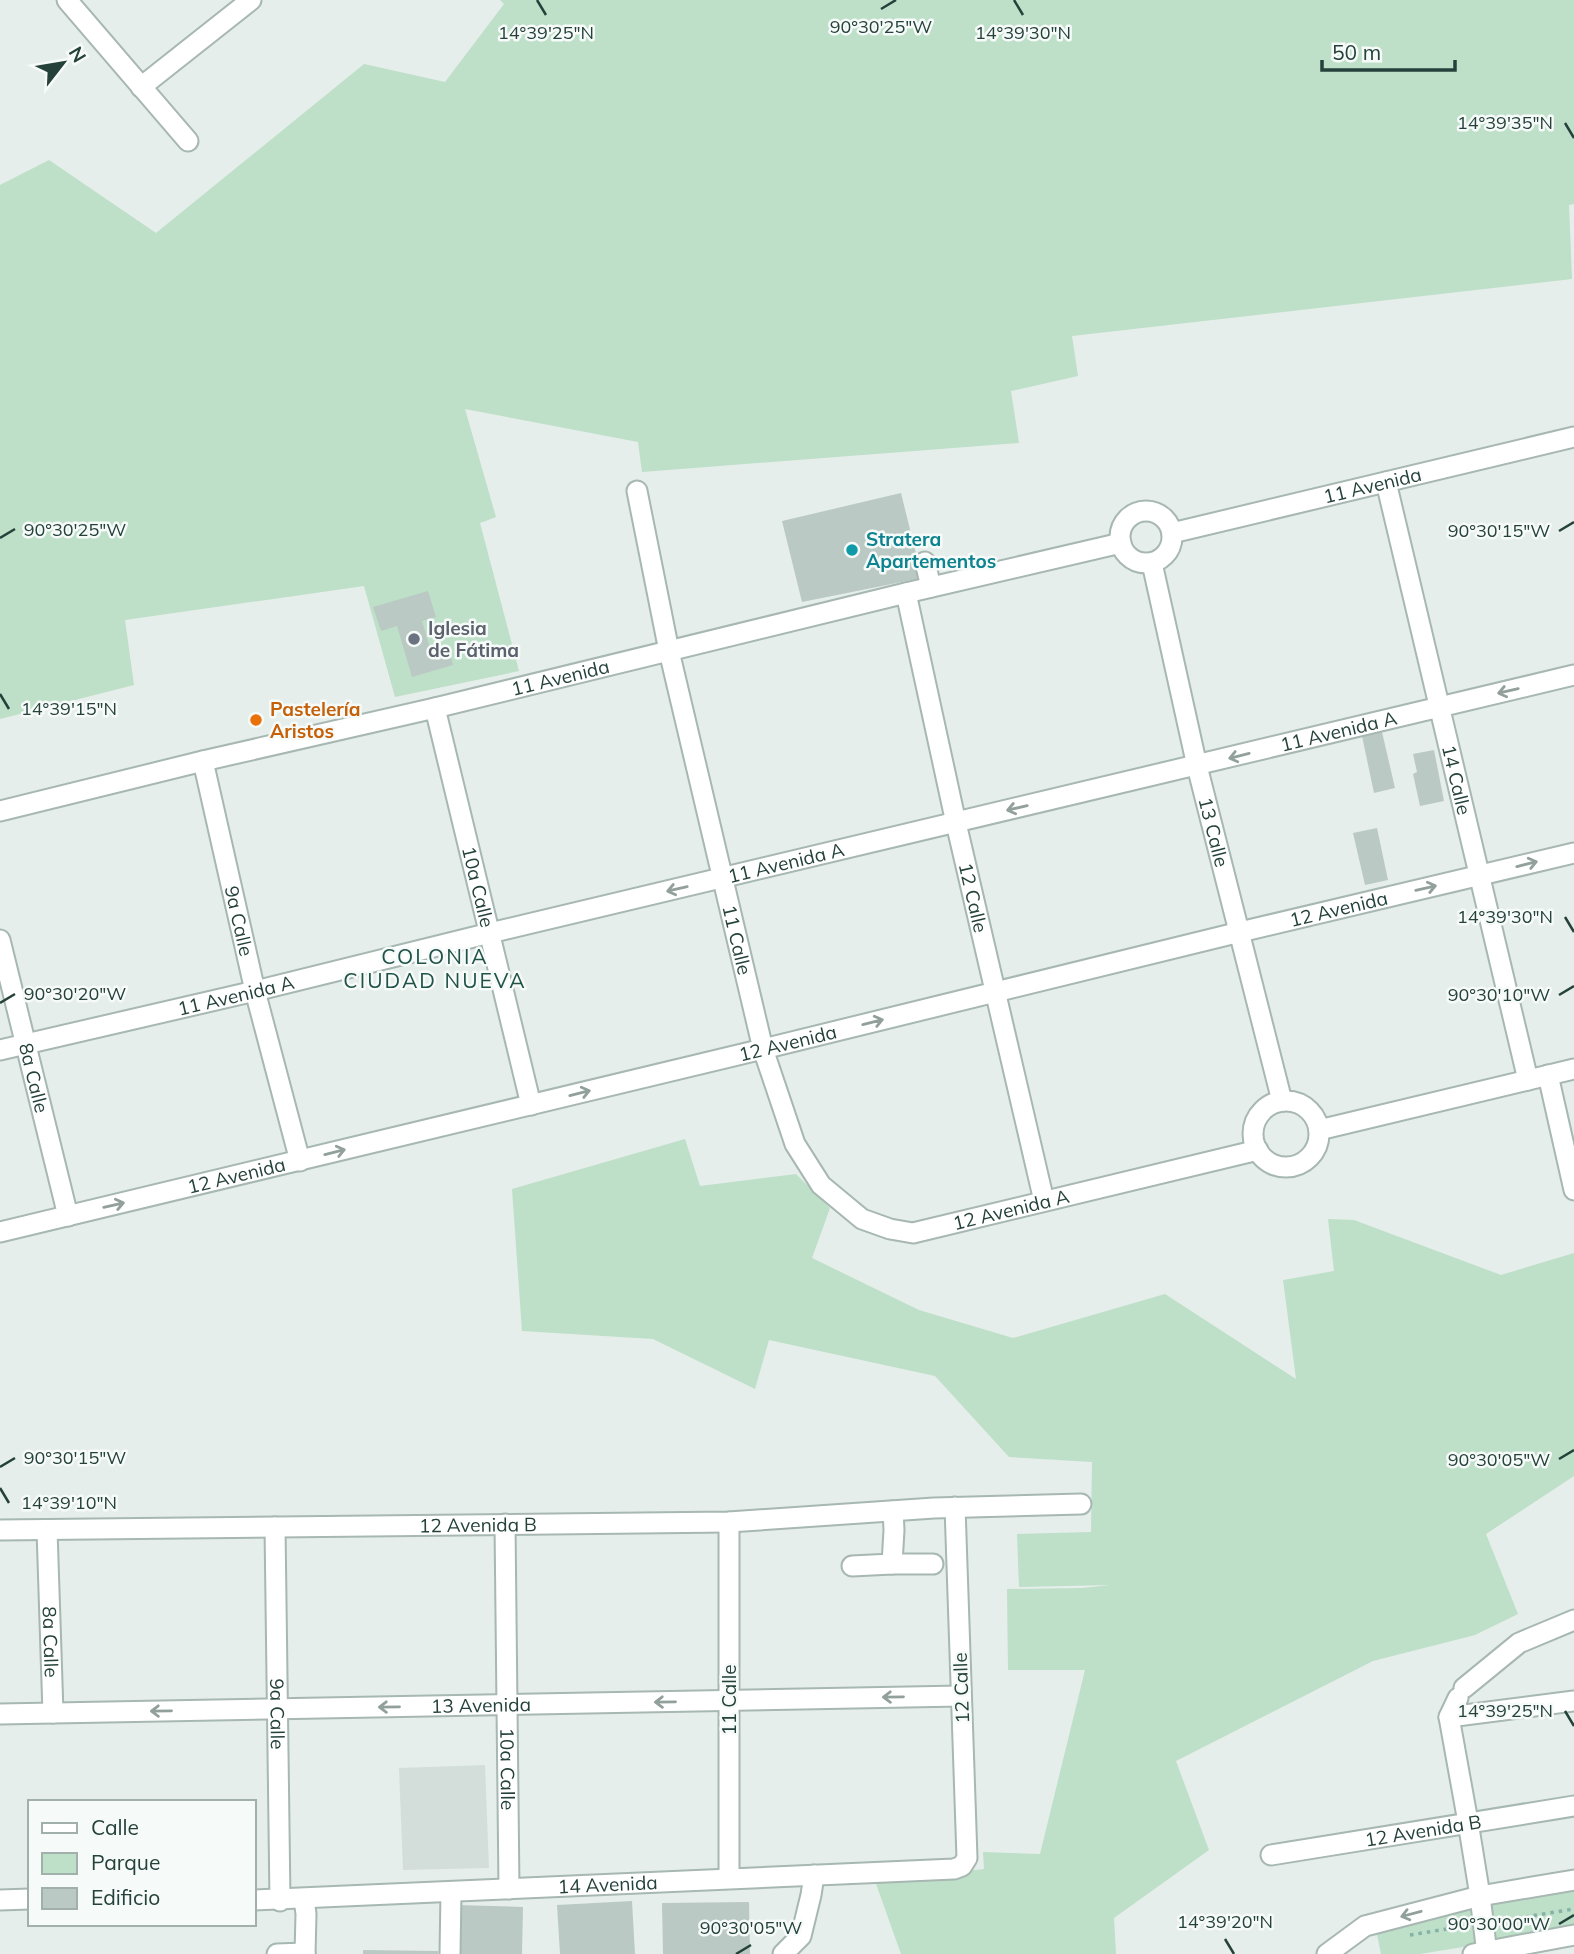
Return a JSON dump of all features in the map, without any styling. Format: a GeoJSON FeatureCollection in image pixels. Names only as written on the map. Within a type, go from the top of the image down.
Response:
{"type":"FeatureCollection","features":[{"type":"Feature","properties":{"kind":"street"},"geometry":{"type":"LineString","coordinates":[[67,0],[188,141]]}},
{"type":"Feature","properties":{"kind":"street"},"geometry":{"type":"LineString","coordinates":[[141,87],[251,0]]}},
{"type":"Feature","properties":{"kind":"street","name":"11 Avenida"},"geometry":{"type":"LineString","coordinates":[[1172,533],[1574,437]]}},
{"type":"Feature","properties":{"kind":"street","name":"14 Calle"},"geometry":{"type":"LineString","coordinates":[[1386,482],[1528,1080]]}},
{"type":"Feature","properties":{"kind":"street","name":"11 Calle"},"geometry":{"type":"LineString","coordinates":[[637,491],[669,651],[763,1049],[795,1144]]}},
{"type":"Feature","properties":{"kind":"street"},"geometry":{"type":"LineString","coordinates":[[1149,511],[1164,518],[1172,533],[1170,549],[1160,560],[1152,563],[1136,562],[1129,557],[1121,543],[1122,527],[1127,520],[1141,512],[1149,511]]}},
{"type":"Feature","properties":{"kind":"street","name":"11 Avenida"},"geometry":{"type":"LineString","coordinates":[[0,811],[1121,543]]}},
{"type":"Feature","properties":{"kind":"street"},"geometry":{"type":"LineString","coordinates":[[925,562],[931,587]]}},
{"type":"Feature","properties":{"kind":"street","name":"13 Calle"},"geometry":{"type":"LineString","coordinates":[[1152,563],[1197,766],[1282,1101]]}},
{"type":"Feature","properties":{"kind":"street","name":"12 Calle"},"geometry":{"type":"LineString","coordinates":[[906,593],[956,823],[1044,1201]]}},
{"type":"Feature","properties":{"kind":"street","name":"11 Avenida A"},"geometry":{"type":"LineString","coordinates":[[0,1050],[1574,675]]}},
{"type":"Feature","properties":{"kind":"street","name":"10a Calle"},"geometry":{"type":"LineString","coordinates":[[435,708],[531,1105]]}},
{"type":"Feature","properties":{"kind":"street","name":"9a Calle"},"geometry":{"type":"LineString","coordinates":[[203,761],[255,990],[300,1161]]}},
{"type":"Feature","properties":{"kind":"street","name":"12 Avenida"},"geometry":{"type":"LineString","coordinates":[[0,1232],[1574,853]]}},
{"type":"Feature","properties":{"kind":"street","name":"8a Calle"},"geometry":{"type":"LineString","coordinates":[[0,940],[68,1216]]}},
{"type":"Feature","properties":{"kind":"street"},"geometry":{"type":"LineString","coordinates":[[1319,1130],[1574,1069]]}},
{"type":"Feature","properties":{"kind":"street"},"geometry":{"type":"LineString","coordinates":[[1548,1075],[1574,1190]]}},
{"type":"Feature","properties":{"kind":"street"},"geometry":{"type":"LineString","coordinates":[[1282,1101],[1296,1102],[1308,1109],[1319,1130],[1316,1150],[1302,1164],[1292,1167],[1272,1164],[1258,1150],[1254,1140],[1257,1119],[1263,1111],[1282,1101]]}},
{"type":"Feature","properties":{"kind":"street","name":"12 Avenida A"},"geometry":{"type":"LineString","coordinates":[[795,1144],[821,1185],[862,1219],[890,1229],[913,1233],[1258,1150]]}},
{"type":"Feature","properties":{"kind":"street","name":"12 Avenida B"},"geometry":{"type":"LineString","coordinates":[[0,1530],[729,1522],[956,1507],[1081,1504]]}},
{"type":"Feature","properties":{"kind":"street","name":"12 Calle"},"geometry":{"type":"LineString","coordinates":[[956,1507],[967,1858],[962,1866]]}},
{"type":"Feature","properties":{"kind":"street"},"geometry":{"type":"LineString","coordinates":[[892,1564],[893,1511]]}},
{"type":"Feature","properties":{"kind":"street","name":"11 Calle"},"geometry":{"type":"LineString","coordinates":[[729,1522],[729,1878]]}},
{"type":"Feature","properties":{"kind":"street","name":"10a Calle"},"geometry":{"type":"LineString","coordinates":[[505,1524],[509,1889]]}},
{"type":"Feature","properties":{"kind":"street","name":"9a Calle"},"geometry":{"type":"LineString","coordinates":[[275,1527],[281,1900]]}},
{"type":"Feature","properties":{"kind":"street","name":"8a Calle"},"geometry":{"type":"LineString","coordinates":[[47,1530],[53,1713]]}},
{"type":"Feature","properties":{"kind":"street"},"geometry":{"type":"LineString","coordinates":[[852,1566],[933,1564]]}},
{"type":"Feature","properties":{"kind":"street"},"geometry":{"type":"LineString","coordinates":[[1574,1619],[1520,1643],[1461,1693],[1449,1717],[1480,1896],[1482,1953],[1574,1935]]}},
{"type":"Feature","properties":{"kind":"street","name":"13 Avenida"},"geometry":{"type":"LineString","coordinates":[[0,1714],[961,1696]]}},
{"type":"Feature","properties":{"kind":"street"},"geometry":{"type":"LineString","coordinates":[[1449,1717],[1574,1701]]}},
{"type":"Feature","properties":{"kind":"street","name":"12 Avenida B"},"geometry":{"type":"LineString","coordinates":[[1271,1855],[1574,1806]]}},
{"type":"Feature","properties":{"kind":"street","name":"14 Avenida"},"geometry":{"type":"LineString","coordinates":[[256,1900],[954,1869],[962,1866]]}},
{"type":"Feature","properties":{"kind":"street"},"geometry":{"type":"LineString","coordinates":[[783,1954],[801,1936],[814,1875]]}},
{"type":"Feature","properties":{"kind":"street"},"geometry":{"type":"LineString","coordinates":[[1327,1954],[1354,1945],[1365,1926],[1480,1896],[1574,1880]]}},
{"type":"Feature","properties":{"kind":"street"},"geometry":{"type":"LineString","coordinates":[[450,1954],[451,1892]]}},
{"type":"Feature","properties":{"kind":"street"},"geometry":{"type":"LineString","coordinates":[[0,1900],[28,1899]]}},
{"type":"Feature","properties":{"kind":"street"},"geometry":{"type":"LineString","coordinates":[[277,1954],[305,1954],[304,1899]]}},
{"type":"Feature","properties":{"kind":"shaded area"},"geometry":{"type":"Polygon","coordinates":[[[485,1765],[489,1868],[403,1870],[399,1768],[485,1765]]]}},
{"type":"Feature","properties":{"kind":"green space"},"geometry":{"type":"Polygon","coordinates":[[[500,0],[1574,0],[1574,204],[1569,205],[1572,279],[1072,336],[1078,376],[1011,391],[1019,443],[642,472],[638,442],[465,409],[496,517],[480,523],[519,671],[395,697],[364,586],[125,620],[134,685],[0,719],[0,185],[49,160],[156,233],[364,64],[445,82],[504,4],[500,0]]]}},
{"type":"Feature","properties":{"kind":"green space"},"geometry":{"type":"Polygon","coordinates":[[[685,1139],[700,1186],[796,1174],[830,1208],[812,1258],[919,1310],[1013,1338],[1165,1294],[1296,1379],[1283,1280],[1334,1271],[1328,1219],[1354,1220],[1501,1275],[1574,1253],[1574,1476],[1486,1534],[1518,1614],[1475,1635],[1373,1661],[1176,1761],[1209,1850],[1114,1918],[1116,1954],[901,1954],[875,1881],[984,1869],[983,1852],[1040,1854],[1085,1670],[1008,1670],[1007,1589],[1110,1585],[1019,1587],[1017,1534],[1091,1532],[1092,1462],[1009,1457],[935,1376],[769,1340],[755,1389],[653,1339],[522,1331],[512,1189],[685,1139]]]}},
{"type":"Feature","properties":{"kind":"green space"},"geometry":{"type":"Polygon","coordinates":[[[1574,1889],[1574,1929],[1420,1954],[1381,1954],[1374,1920],[1574,1889]]]}},
{"type":"Feature","properties":{"kind":"building","name":"Stratera Apartementos"},"geometry":{"type":"Polygon","coordinates":[[[901,493],[922,578],[802,602],[782,521],[901,493]]]}},
{"type":"Feature","properties":{"kind":"building","name":"Iglesia de Fátima"},"geometry":{"type":"Polygon","coordinates":[[[428,591],[436,617],[422,621],[430,648],[437,646],[440,656],[450,653],[453,665],[412,677],[397,626],[381,631],[373,607],[428,591]]]}},
{"type":"Feature","properties":{"kind":"building"},"geometry":{"type":"Polygon","coordinates":[[[1382,732],[1395,788],[1374,793],[1362,736],[1382,732]]]}},
{"type":"Feature","properties":{"kind":"building"},"geometry":{"type":"Polygon","coordinates":[[[1434,750],[1444,801],[1420,806],[1413,774],[1417,772],[1413,754],[1434,750]]]}},
{"type":"Feature","properties":{"kind":"building"},"geometry":{"type":"Polygon","coordinates":[[[1377,828],[1388,880],[1365,885],[1353,833],[1377,828]]]}},
{"type":"Feature","properties":{"kind":"building"},"geometry":{"type":"Polygon","coordinates":[[[632,1901],[635,1954],[560,1954],[557,1905],[632,1901]]]}},
{"type":"Feature","properties":{"kind":"building"},"geometry":{"type":"Polygon","coordinates":[[[749,1902],[750,1954],[663,1954],[662,1903],[749,1902]]]}},
{"type":"Feature","properties":{"kind":"building"},"geometry":{"type":"Polygon","coordinates":[[[457,1905],[523,1907],[522,1954],[457,1954],[457,1905]]]}},
{"type":"Feature","properties":{"kind":"building"},"geometry":{"type":"Polygon","coordinates":[[[363,1950],[438,1951],[438,1954],[363,1954],[363,1950]]]}},
{"type":"Feature","properties":{"kind":"place","name":"Stratera Apartementos"},"geometry":{"type":"Point","coordinates":[852,550]}},
{"type":"Feature","properties":{"kind":"place","name":"Iglesia de Fátima"},"geometry":{"type":"Point","coordinates":[414,639]}},
{"type":"Feature","properties":{"kind":"place","name":"Pastelería Aristos"},"geometry":{"type":"Point","coordinates":[256,720]}},
{"type":"Feature","properties":{"kind":"district","name":"COLONIA CIUDAD NUEVA"},"geometry":{"type":"Point","coordinates":[435,968]}}]}
